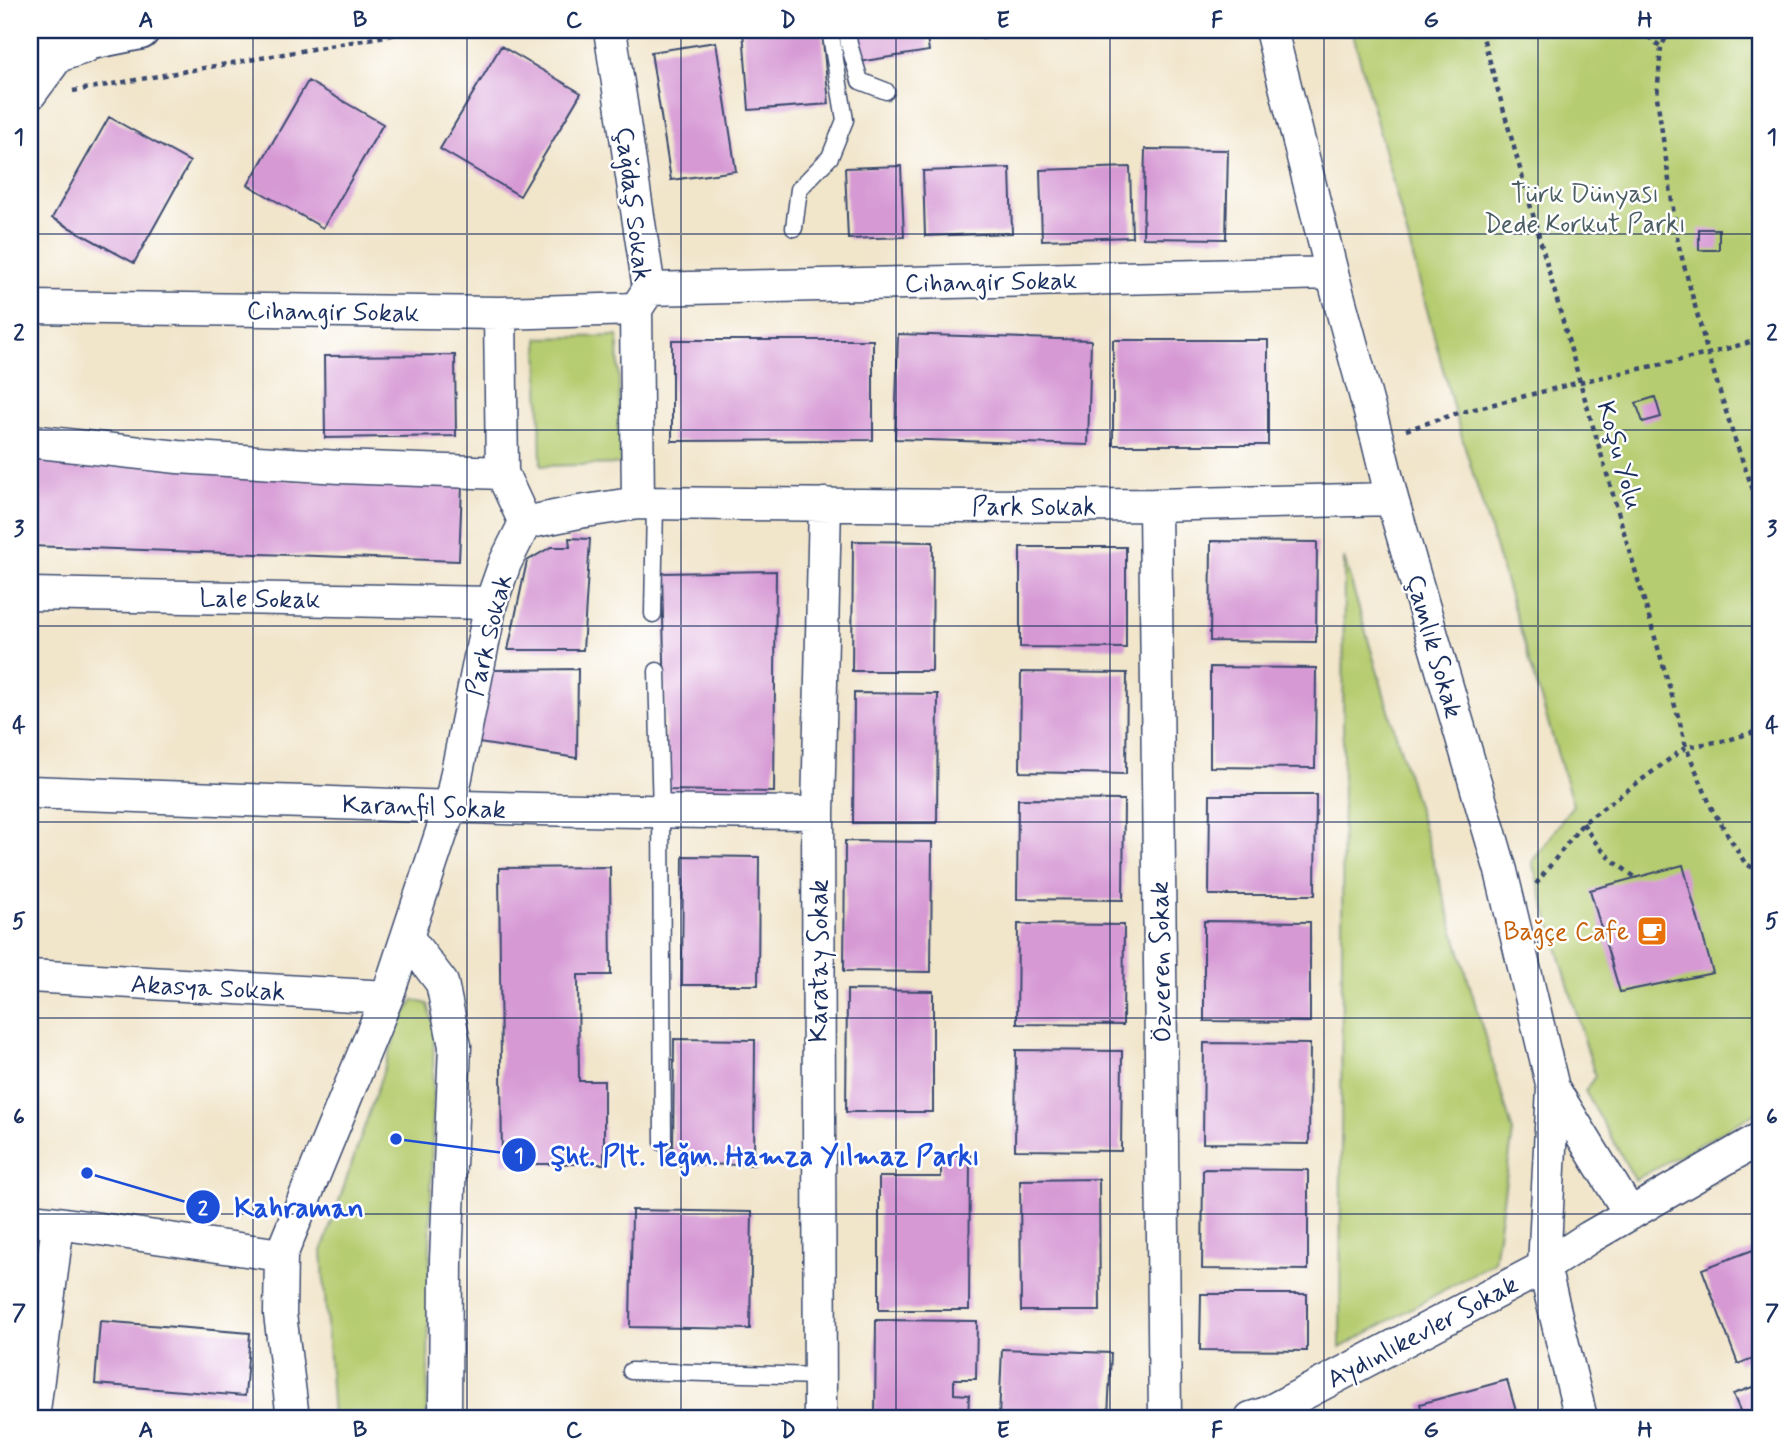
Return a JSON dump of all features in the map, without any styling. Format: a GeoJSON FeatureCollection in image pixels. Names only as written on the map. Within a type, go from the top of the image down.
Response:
{"type":"FeatureCollection","features":[{"type":"Feature","properties":{"kind":"main road"},"geometry":{"type":"LineString","coordinates":[[30,52],[140,30]]}},
{"type":"Feature","properties":{"kind":"street"},"geometry":{"type":"LineString","coordinates":[[30,94],[58,56],[140,30]]}},
{"type":"Feature","properties":{"kind":"street","name":"Çağdaş Sokak"},"geometry":{"type":"LineString","coordinates":[[610,30],[642,299],[647,502]]}},
{"type":"Feature","properties":{"kind":"street","name":"Çamlık Sokak"},"geometry":{"type":"LineString","coordinates":[[1271,30],[1392,499],[1501,871],[1553,1088],[1544,1267],[1581,1418]]}},
{"type":"Feature","properties":{"kind":"street","name":"Cihangir Sokak"},"geometry":{"type":"LineString","coordinates":[[30,307],[500,313],[642,299],[1332,273]]}},
{"type":"Feature","properties":{"kind":"street"},"geometry":{"type":"LineString","coordinates":[[500,313],[502,473],[524,523]]}},
{"type":"Feature","properties":{"kind":"street"},"geometry":{"type":"LineString","coordinates":[[30,441],[178,457],[502,473]]}},
{"type":"Feature","properties":{"kind":"street","name":"Park Sokak"},"geometry":{"type":"LineString","coordinates":[[293,1418],[279,1314],[281,1255],[387,997],[407,937],[450,807],[491,603],[505,563],[524,523],[647,502],[967,506],[1392,499]]}},
{"type":"Feature","properties":{"kind":"street","name":"Karatay Sokak"},"geometry":{"type":"LineString","coordinates":[[820,1418],[818,813],[825,504]]}},
{"type":"Feature","properties":{"kind":"street","name":"Özveren Sokak"},"geometry":{"type":"LineString","coordinates":[[1155,505],[1165,1418]]}},
{"type":"Feature","properties":{"kind":"street","name":"Lale Sokak"},"geometry":{"type":"LineString","coordinates":[[30,594],[491,603]]}},
{"type":"Feature","properties":{"kind":"street","name":"Karanfil Sokak"},"geometry":{"type":"LineString","coordinates":[[30,792],[661,813],[818,813]]}},
{"type":"Feature","properties":{"kind":"street"},"geometry":{"type":"LineString","coordinates":[[407,937],[442,983],[455,1046],[446,1260],[445,1418]]}},
{"type":"Feature","properties":{"kind":"street","name":"Akasya Sokak"},"geometry":{"type":"LineString","coordinates":[[30,976],[387,997]]}},
{"type":"Feature","properties":{"kind":"street"},"geometry":{"type":"LineString","coordinates":[[1553,1088],[1630,1214]]}},
{"type":"Feature","properties":{"kind":"street","name":"Aydınlıkevler Sokak"},"geometry":{"type":"LineString","coordinates":[[1251,1418],[1268,1413],[1544,1267],[1590,1237],[1761,1138]]}},
{"type":"Feature","properties":{"kind":"street"},"geometry":{"type":"LineString","coordinates":[[33,1418],[44,1221],[281,1255]]}},
{"type":"Feature","properties":{"kind":"lane"},"geometry":{"type":"LineString","coordinates":[[794,228],[799,189],[830,157],[845,121],[831,30]]}},
{"type":"Feature","properties":{"kind":"lane"},"geometry":{"type":"LineString","coordinates":[[848,30],[849,44],[860,81],[886,91]]}},
{"type":"Feature","properties":{"kind":"lane"},"geometry":{"type":"LineString","coordinates":[[647,502],[653,614]]}},
{"type":"Feature","properties":{"kind":"lane"},"geometry":{"type":"LineString","coordinates":[[657,671],[661,813],[663,1143]]}},
{"type":"Feature","properties":{"kind":"lane"},"geometry":{"type":"LineString","coordinates":[[631,1371],[820,1376]]}},
{"type":"Feature","properties":{"kind":"path"},"geometry":{"type":"LineString","coordinates":[[72,91],[420,30]]}},
{"type":"Feature","properties":{"kind":"path","name":"Koşu Yolu"},"geometry":{"type":"LineString","coordinates":[[1481,30],[1686,747],[1712,808],[1738,852],[1745,863],[1761,873]]}},
{"type":"Feature","properties":{"kind":"path"},"geometry":{"type":"LineString","coordinates":[[1640,30],[1661,47]]}},
{"type":"Feature","properties":{"kind":"path"},"geometry":{"type":"LineString","coordinates":[[1670,30],[1661,47],[1657,97],[1678,243],[1708,354],[1761,512]]}},
{"type":"Feature","properties":{"kind":"path"},"geometry":{"type":"LineString","coordinates":[[1377,438],[1455,414],[1761,339]]}},
{"type":"Feature","properties":{"kind":"path"},"geometry":{"type":"LineString","coordinates":[[1512,916],[1583,823],[1686,747],[1728,740],[1761,730]]}},
{"type":"Feature","properties":{"kind":"path"},"geometry":{"type":"LineString","coordinates":[[1583,823],[1593,841],[1607,857],[1635,877]]}},
{"type":"Feature","properties":{"kind":"green space","name":"Türk Dünyası Dede Korkut Parkı"},"geometry":{"type":"Polygon","coordinates":[[[1352,30],[1761,30],[1761,1110],[1635,1180],[1585,1091],[1595,1076],[1532,862],[1573,805],[1455,414],[1352,30]]]}},
{"type":"Feature","properties":{"kind":"green space"},"geometry":{"type":"Polygon","coordinates":[[[618,336],[621,464],[541,466],[538,338],[618,336]]]}},
{"type":"Feature","properties":{"kind":"green space"},"geometry":{"type":"Polygon","coordinates":[[[1344,558],[1513,1132],[1494,1262],[1340,1348],[1344,558]]]}},
{"type":"Feature","properties":{"kind":"green space"},"geometry":{"type":"Polygon","coordinates":[[[414,1000],[428,1004],[434,1027],[427,1418],[333,1418],[322,1251],[399,1025],[414,1000]]]}},
{"type":"Feature","properties":{"kind":"building"},"geometry":{"type":"Polygon","coordinates":[[[743,30],[822,30],[829,104],[749,110],[743,30]]]}},
{"type":"Feature","properties":{"kind":"building"},"geometry":{"type":"Polygon","coordinates":[[[854,30],[926,30],[929,51],[858,62],[854,30]]]}},
{"type":"Feature","properties":{"kind":"building"},"geometry":{"type":"Polygon","coordinates":[[[981,30],[1032,30],[1032,31],[982,39],[981,30]]]}},
{"type":"Feature","properties":{"kind":"building"},"geometry":{"type":"Polygon","coordinates":[[[716,42],[736,171],[671,180],[651,52],[716,42]]]}},
{"type":"Feature","properties":{"kind":"building"},"geometry":{"type":"Polygon","coordinates":[[[501,46],[581,93],[520,196],[440,149],[501,46]]]}},
{"type":"Feature","properties":{"kind":"building"},"geometry":{"type":"Polygon","coordinates":[[[308,81],[383,124],[323,228],[248,185],[308,81]]]}},
{"type":"Feature","properties":{"kind":"building"},"geometry":{"type":"Polygon","coordinates":[[[109,117],[190,162],[134,263],[52,218],[109,117]]]}},
{"type":"Feature","properties":{"kind":"building"},"geometry":{"type":"Polygon","coordinates":[[[1145,149],[1228,150],[1226,239],[1143,238],[1145,149]]]}},
{"type":"Feature","properties":{"kind":"building"},"geometry":{"type":"Polygon","coordinates":[[[901,166],[904,237],[848,239],[845,168],[901,166]]]}},
{"type":"Feature","properties":{"kind":"building"},"geometry":{"type":"Polygon","coordinates":[[[1130,167],[1132,237],[1042,240],[1040,170],[1130,167]]]}},
{"type":"Feature","properties":{"kind":"building"},"geometry":{"type":"Polygon","coordinates":[[[1010,168],[1012,233],[925,236],[923,171],[1010,168]]]}},
{"type":"Feature","properties":{"kind":"building","name":"Türk Dünyası Dede Korkut Parkı"},"geometry":{"type":"Polygon","coordinates":[[[1699,229],[1719,229],[1719,250],[1699,250],[1699,229]]]}},
{"type":"Feature","properties":{"kind":"building"},"geometry":{"type":"Polygon","coordinates":[[[898,334],[1091,340],[1088,445],[895,439],[898,334]]]}},
{"type":"Feature","properties":{"kind":"building"},"geometry":{"type":"Polygon","coordinates":[[[672,340],[873,340],[873,440],[672,441],[672,340]]]}},
{"type":"Feature","properties":{"kind":"building"},"geometry":{"type":"Polygon","coordinates":[[[1113,340],[1268,340],[1268,445],[1113,445],[1113,340]]]}},
{"type":"Feature","properties":{"kind":"building"},"geometry":{"type":"Polygon","coordinates":[[[455,355],[456,436],[325,438],[324,356],[455,355]]]}},
{"type":"Feature","properties":{"kind":"building"},"geometry":{"type":"Polygon","coordinates":[[[1655,397],[1661,417],[1643,422],[1636,403],[1655,397]]]}},
{"type":"Feature","properties":{"kind":"building"},"geometry":{"type":"Polygon","coordinates":[[[30,451],[285,475],[285,480],[462,486],[459,561],[30,546],[30,451]]]}},
{"type":"Feature","properties":{"kind":"building"},"geometry":{"type":"Polygon","coordinates":[[[569,538],[590,539],[583,650],[508,650],[527,561],[551,547],[570,547],[569,538]]]}},
{"type":"Feature","properties":{"kind":"building"},"geometry":{"type":"Polygon","coordinates":[[[853,541],[933,542],[932,671],[852,671],[853,541]]]}},
{"type":"Feature","properties":{"kind":"building"},"geometry":{"type":"Polygon","coordinates":[[[1211,541],[1317,542],[1316,642],[1210,641],[1211,541]]]}},
{"type":"Feature","properties":{"kind":"building"},"geometry":{"type":"Polygon","coordinates":[[[1020,547],[1126,547],[1126,648],[1020,647],[1020,547]]]}},
{"type":"Feature","properties":{"kind":"building"},"geometry":{"type":"Polygon","coordinates":[[[776,571],[774,792],[667,790],[662,573],[776,571]]]}},
{"type":"Feature","properties":{"kind":"building"},"geometry":{"type":"Polygon","coordinates":[[[1210,667],[1316,668],[1315,768],[1210,767],[1210,667]]]}},
{"type":"Feature","properties":{"kind":"building"},"geometry":{"type":"Polygon","coordinates":[[[578,669],[577,758],[472,742],[478,688],[495,670],[578,669]]]}},
{"type":"Feature","properties":{"kind":"building"},"geometry":{"type":"Polygon","coordinates":[[[1021,672],[1127,673],[1126,774],[1020,772],[1021,672]]]}},
{"type":"Feature","properties":{"kind":"building"},"geometry":{"type":"Polygon","coordinates":[[[854,693],[938,694],[937,823],[853,823],[854,693]]]}},
{"type":"Feature","properties":{"kind":"building"},"geometry":{"type":"Polygon","coordinates":[[[1210,795],[1316,795],[1315,895],[1209,895],[1210,795]]]}},
{"type":"Feature","properties":{"kind":"building"},"geometry":{"type":"Polygon","coordinates":[[[1018,799],[1124,800],[1123,900],[1017,899],[1018,799]]]}},
{"type":"Feature","properties":{"kind":"building"},"geometry":{"type":"Polygon","coordinates":[[[845,841],[932,842],[931,972],[844,971],[845,841]]]}},
{"type":"Feature","properties":{"kind":"building"},"geometry":{"type":"Polygon","coordinates":[[[683,856],[759,857],[758,985],[682,985],[683,856]]]}},
{"type":"Feature","properties":{"kind":"building","name":"Bağçe Cafe"},"geometry":{"type":"Polygon","coordinates":[[[1683,865],[1713,973],[1620,992],[1590,890],[1683,865]]]}},
{"type":"Feature","properties":{"kind":"building"},"geometry":{"type":"Polygon","coordinates":[[[610,867],[611,975],[578,975],[579,1081],[604,1081],[604,1164],[502,1164],[499,868],[610,867]]]}},
{"type":"Feature","properties":{"kind":"building"},"geometry":{"type":"Polygon","coordinates":[[[1204,921],[1310,922],[1310,1022],[1204,1021],[1204,921]]]}},
{"type":"Feature","properties":{"kind":"building"},"geometry":{"type":"Polygon","coordinates":[[[1018,924],[1124,925],[1123,1025],[1017,1024],[1018,924]]]}},
{"type":"Feature","properties":{"kind":"building"},"geometry":{"type":"Polygon","coordinates":[[[847,990],[933,991],[933,1112],[846,1112],[847,990]]]}},
{"type":"Feature","properties":{"kind":"building"},"geometry":{"type":"Polygon","coordinates":[[[674,1039],[755,1040],[754,1165],[673,1164],[674,1039]]]}},
{"type":"Feature","properties":{"kind":"building"},"geometry":{"type":"Polygon","coordinates":[[[1204,1043],[1310,1044],[1309,1144],[1203,1143],[1204,1043]]]}},
{"type":"Feature","properties":{"kind":"building"},"geometry":{"type":"Polygon","coordinates":[[[1016,1050],[1122,1051],[1121,1151],[1015,1150],[1016,1050]]]}},
{"type":"Feature","properties":{"kind":"building"},"geometry":{"type":"Polygon","coordinates":[[[941,1155],[970,1155],[969,1310],[879,1310],[879,1177],[941,1177],[941,1155]]]}},
{"type":"Feature","properties":{"kind":"building"},"geometry":{"type":"Polygon","coordinates":[[[1203,1169],[1308,1170],[1308,1270],[1202,1269],[1203,1169]]]}},
{"type":"Feature","properties":{"kind":"building"},"geometry":{"type":"Polygon","coordinates":[[[1099,1179],[1100,1311],[1021,1311],[1020,1180],[1099,1179]]]}},
{"type":"Feature","properties":{"kind":"building"},"geometry":{"type":"Polygon","coordinates":[[[632,1210],[752,1212],[750,1329],[630,1327],[632,1210]]]}},
{"type":"Feature","properties":{"kind":"building"},"geometry":{"type":"Polygon","coordinates":[[[1761,1247],[1761,1355],[1738,1364],[1702,1269],[1761,1247]]]}},
{"type":"Feature","properties":{"kind":"building"},"geometry":{"type":"Polygon","coordinates":[[[1201,1294],[1307,1294],[1307,1351],[1200,1350],[1201,1294]]]}},
{"type":"Feature","properties":{"kind":"building"},"geometry":{"type":"Polygon","coordinates":[[[876,1320],[977,1321],[976,1379],[954,1379],[954,1394],[969,1395],[968,1418],[875,1418],[876,1320]]]}},
{"type":"Feature","properties":{"kind":"building"},"geometry":{"type":"Polygon","coordinates":[[[100,1321],[250,1333],[245,1396],[95,1384],[100,1321]]]}},
{"type":"Feature","properties":{"kind":"building"},"geometry":{"type":"Polygon","coordinates":[[[1002,1349],[1111,1353],[1108,1418],[999,1418],[1002,1349]]]}},
{"type":"Feature","properties":{"kind":"building"},"geometry":{"type":"Polygon","coordinates":[[[1507,1380],[1518,1418],[1424,1418],[1420,1404],[1507,1380]]]}},
{"type":"Feature","properties":{"kind":"building"},"geometry":{"type":"Polygon","coordinates":[[[1761,1384],[1761,1418],[1743,1418],[1733,1394],[1761,1384]]]}},
{"type":"Feature","properties":{"kind":"place","name":"Bağçe Cafe"},"geometry":{"type":"Point","coordinates":[1652,931]}},
{"type":"Feature","properties":{"kind":"place","name":"Şht. Plt. Teğm. Hamza Yılmaz Parkı"},"geometry":{"type":"Point","coordinates":[396,1139]}},
{"type":"Feature","properties":{"kind":"place","name":"Kahraman"},"geometry":{"type":"Point","coordinates":[87,1173]}}]}
